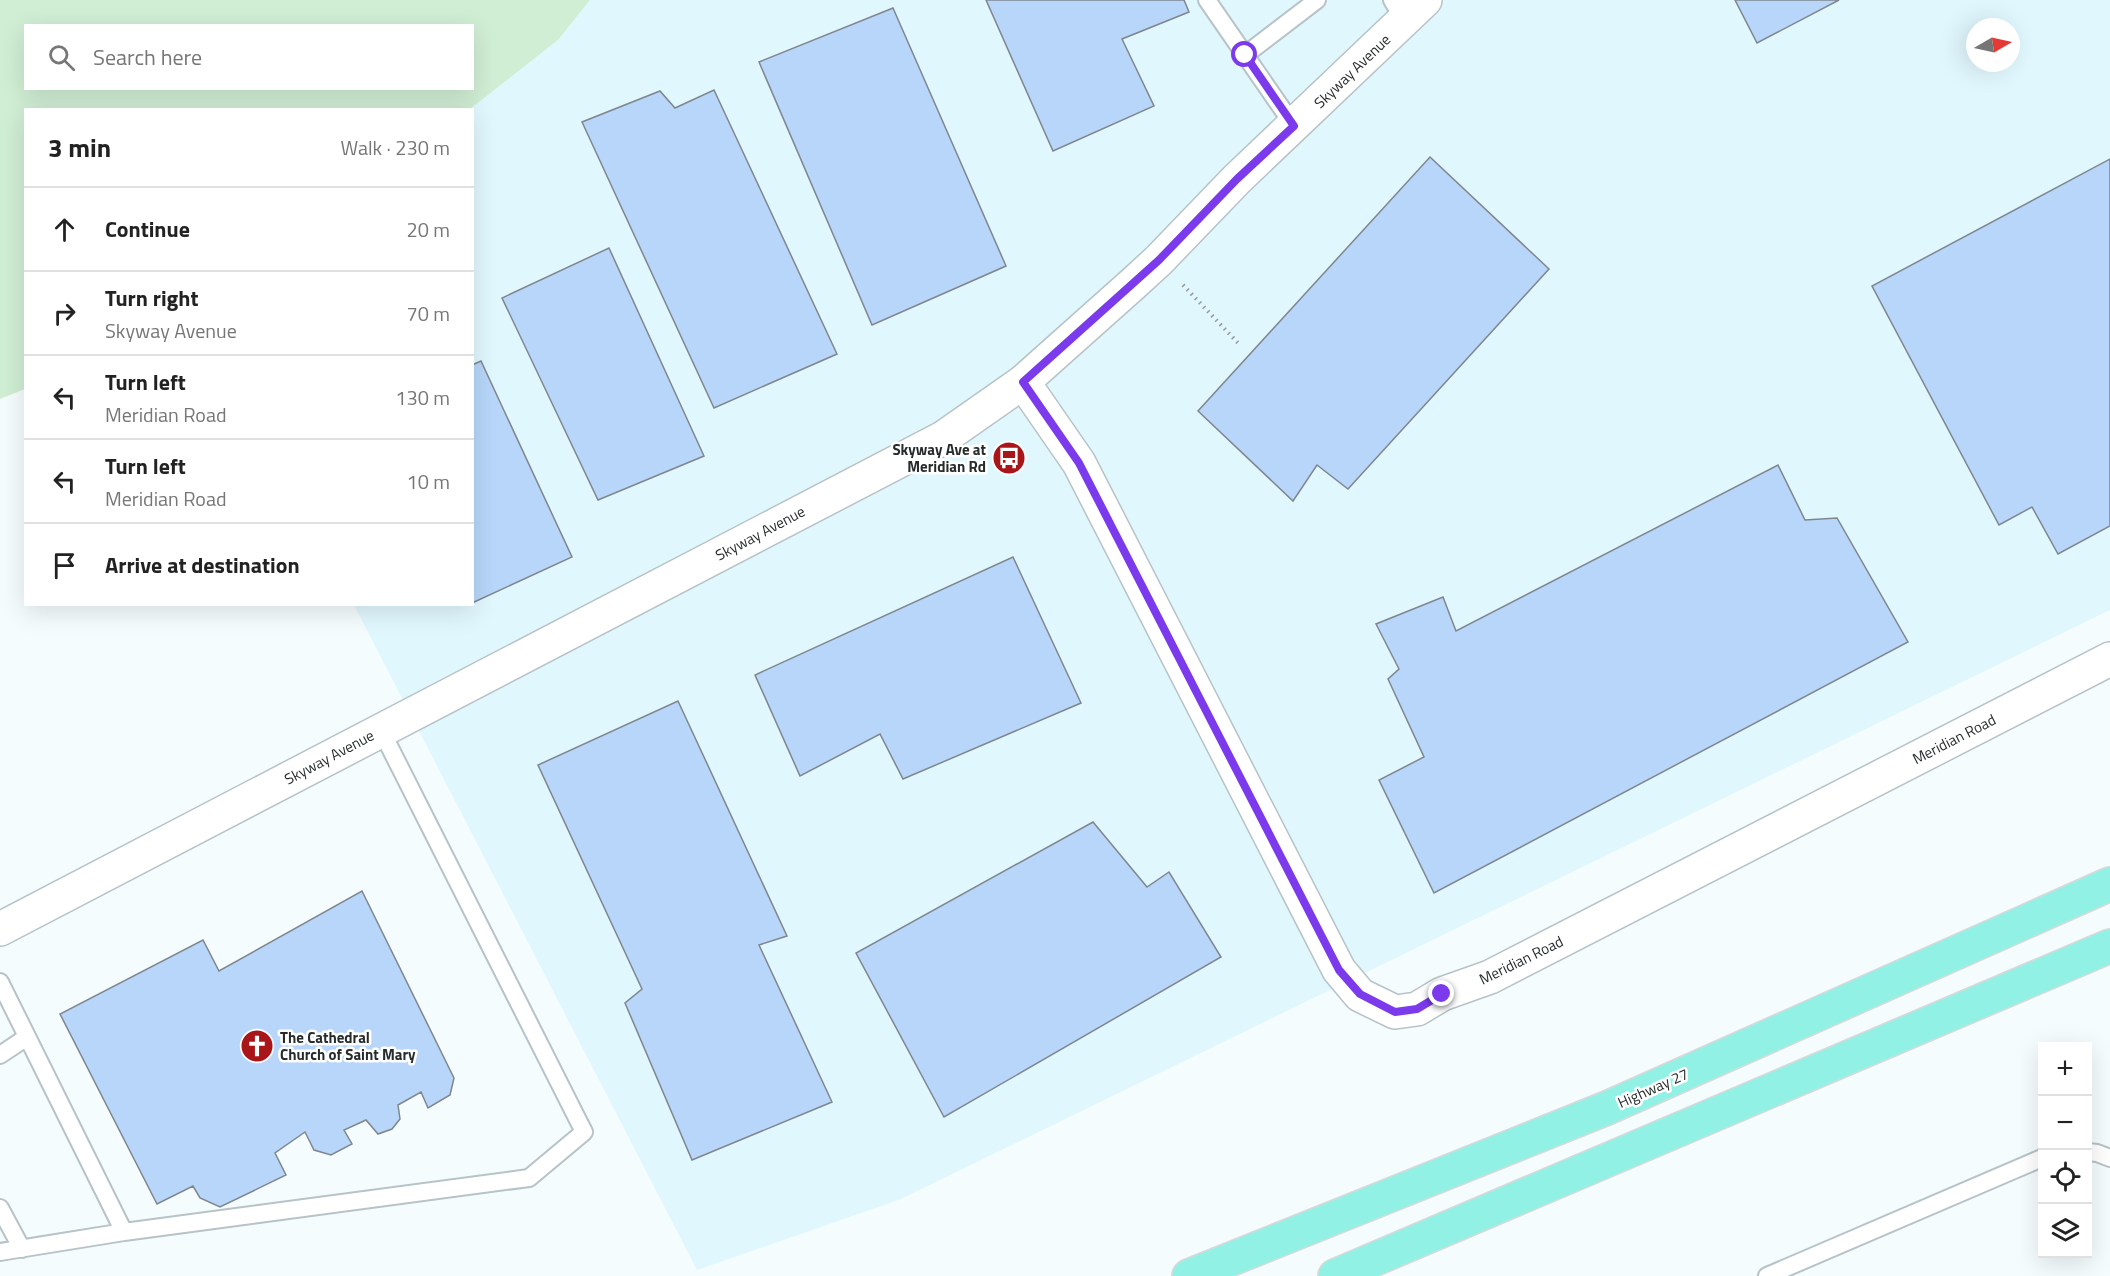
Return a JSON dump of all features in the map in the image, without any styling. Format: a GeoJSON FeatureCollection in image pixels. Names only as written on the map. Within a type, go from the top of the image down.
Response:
{"type":"FeatureCollection","features":[{"type":"Feature","properties":{"kind":"main road","name":"Highway 27"},"geometry":{"type":"LineString","coordinates":[[1189,1276],[1607,1108],[2110,884]]}},
{"type":"Feature","properties":{"kind":"main road"},"geometry":{"type":"LineString","coordinates":[[1335,1276],[2110,946]]}},
{"type":"Feature","properties":{"kind":"street","name":"Skyway Avenue"},"geometry":{"type":"LineString","coordinates":[[0,929],[54,903],[943,438],[1023,382],[1159,260],[1237,179],[1294,126],[1407,7]]}},
{"type":"Feature","properties":{"kind":"street","name":"Meridian Road"},"geometry":{"type":"LineString","coordinates":[[1023,382],[1079,463],[1339,970],[1360,994],[1395,1012],[1417,1009],[1442,994],[1490,976],[2110,659]]}},
{"type":"Feature","properties":{"kind":"lane"},"geometry":{"type":"LineString","coordinates":[[1207,0],[1294,126]]}},
{"type":"Feature","properties":{"kind":"lane"},"geometry":{"type":"LineString","coordinates":[[1245,55],[1317,0]]}},
{"type":"Feature","properties":{"kind":"lane"},"geometry":{"type":"LineString","coordinates":[[0,1252],[124,1232],[529,1178],[584,1132],[381,730]]}},
{"type":"Feature","properties":{"kind":"lane"},"geometry":{"type":"LineString","coordinates":[[0,982],[124,1232]]}},
{"type":"Feature","properties":{"kind":"lane"},"geometry":{"type":"LineString","coordinates":[[0,1055],[27,1037]]}},
{"type":"Feature","properties":{"kind":"lane"},"geometry":{"type":"LineString","coordinates":[[2092,1152],[2110,1158]]}},
{"type":"Feature","properties":{"kind":"lane"},"geometry":{"type":"LineString","coordinates":[[1767,1276],[2038,1160]]}},
{"type":"Feature","properties":{"kind":"lane"},"geometry":{"type":"LineString","coordinates":[[0,1208],[22,1249]]}},
{"type":"Feature","properties":{"kind":"path"},"geometry":{"type":"LineString","coordinates":[[1159,260],[1239,344]]}},
{"type":"Feature","properties":{"kind":"shaded area"},"geometry":{"type":"Polygon","coordinates":[[[590,0],[2110,0],[2110,610],[901,1199],[697,1270],[355,606],[474,606],[474,108],[471,108],[558,40],[590,0]]]}},
{"type":"Feature","properties":{"kind":"green space"},"geometry":{"type":"Polygon","coordinates":[[[0,0],[590,0],[558,40],[471,108],[24,108],[24,389],[0,399],[0,0]]]}},
{"type":"Feature","properties":{"kind":"building"},"geometry":{"type":"Polygon","coordinates":[[[986,0],[1184,0],[1189,12],[1122,39],[1154,106],[1053,151],[986,0]]]}},
{"type":"Feature","properties":{"kind":"building"},"geometry":{"type":"Polygon","coordinates":[[[1735,0],[1839,0],[1757,43],[1735,0]]]}},
{"type":"Feature","properties":{"kind":"building"},"geometry":{"type":"Polygon","coordinates":[[[893,8],[1006,266],[872,325],[759,62],[893,8]]]}},
{"type":"Feature","properties":{"kind":"building"},"geometry":{"type":"Polygon","coordinates":[[[714,90],[837,354],[714,408],[582,122],[660,91],[675,108],[714,90]]]}},
{"type":"Feature","properties":{"kind":"building"},"geometry":{"type":"Polygon","coordinates":[[[1430,157],[1549,269],[1348,489],[1317,465],[1293,501],[1198,411],[1430,157]]]}},
{"type":"Feature","properties":{"kind":"building"},"geometry":{"type":"Polygon","coordinates":[[[2110,159],[2110,526],[2058,554],[2032,507],[1999,525],[1872,286],[2110,159]]]}},
{"type":"Feature","properties":{"kind":"building"},"geometry":{"type":"Polygon","coordinates":[[[609,248],[704,456],[598,500],[502,298],[609,248]]]}},
{"type":"Feature","properties":{"kind":"building"},"geometry":{"type":"Polygon","coordinates":[[[481,361],[572,557],[474,602],[474,364],[481,361]]]}},
{"type":"Feature","properties":{"kind":"building"},"geometry":{"type":"Polygon","coordinates":[[[1778,465],[1805,520],[1837,518],[1908,642],[1434,893],[1379,780],[1424,757],[1388,679],[1399,669],[1376,624],[1443,597],[1456,631],[1778,465]]]}},
{"type":"Feature","properties":{"kind":"building"},"geometry":{"type":"Polygon","coordinates":[[[1013,557],[1081,703],[903,779],[880,734],[800,776],[755,675],[1013,557]]]}},
{"type":"Feature","properties":{"kind":"building"},"geometry":{"type":"Polygon","coordinates":[[[678,701],[787,936],[759,945],[832,1102],[692,1160],[625,1003],[642,989],[538,765],[678,701]]]}},
{"type":"Feature","properties":{"kind":"building"},"geometry":{"type":"Polygon","coordinates":[[[1093,822],[1147,887],[1169,872],[1221,957],[944,1117],[856,953],[1093,822]]]}},
{"type":"Feature","properties":{"kind":"building","name":"The Cathedral Church of Saint Mary"},"geometry":{"type":"Polygon","coordinates":[[[362,891],[454,1078],[450,1095],[428,1108],[421,1092],[398,1105],[400,1119],[392,1129],[378,1134],[366,1120],[344,1130],[352,1144],[331,1155],[314,1150],[305,1132],[275,1153],[286,1175],[220,1207],[200,1198],[193,1186],[157,1204],[60,1014],[203,940],[219,971],[362,891]]]}},
{"type":"Feature","properties":{"kind":"place","name":"Skyway Ave at Meridian Rd"},"geometry":{"type":"Point","coordinates":[1009,458]}},
{"type":"Feature","properties":{"kind":"place","name":"The Cathedral Church of Saint Mary"},"geometry":{"type":"Point","coordinates":[257,1046]}},
{"type":"Feature","properties":{"kind":"route"},"geometry":{"type":"LineString","coordinates":[[1245,55],[1294,126],[1237,179],[1159,260],[1023,382],[1079,463],[1339,970],[1360,994],[1395,1012],[1417,1009],[1442,994]]}}]}
